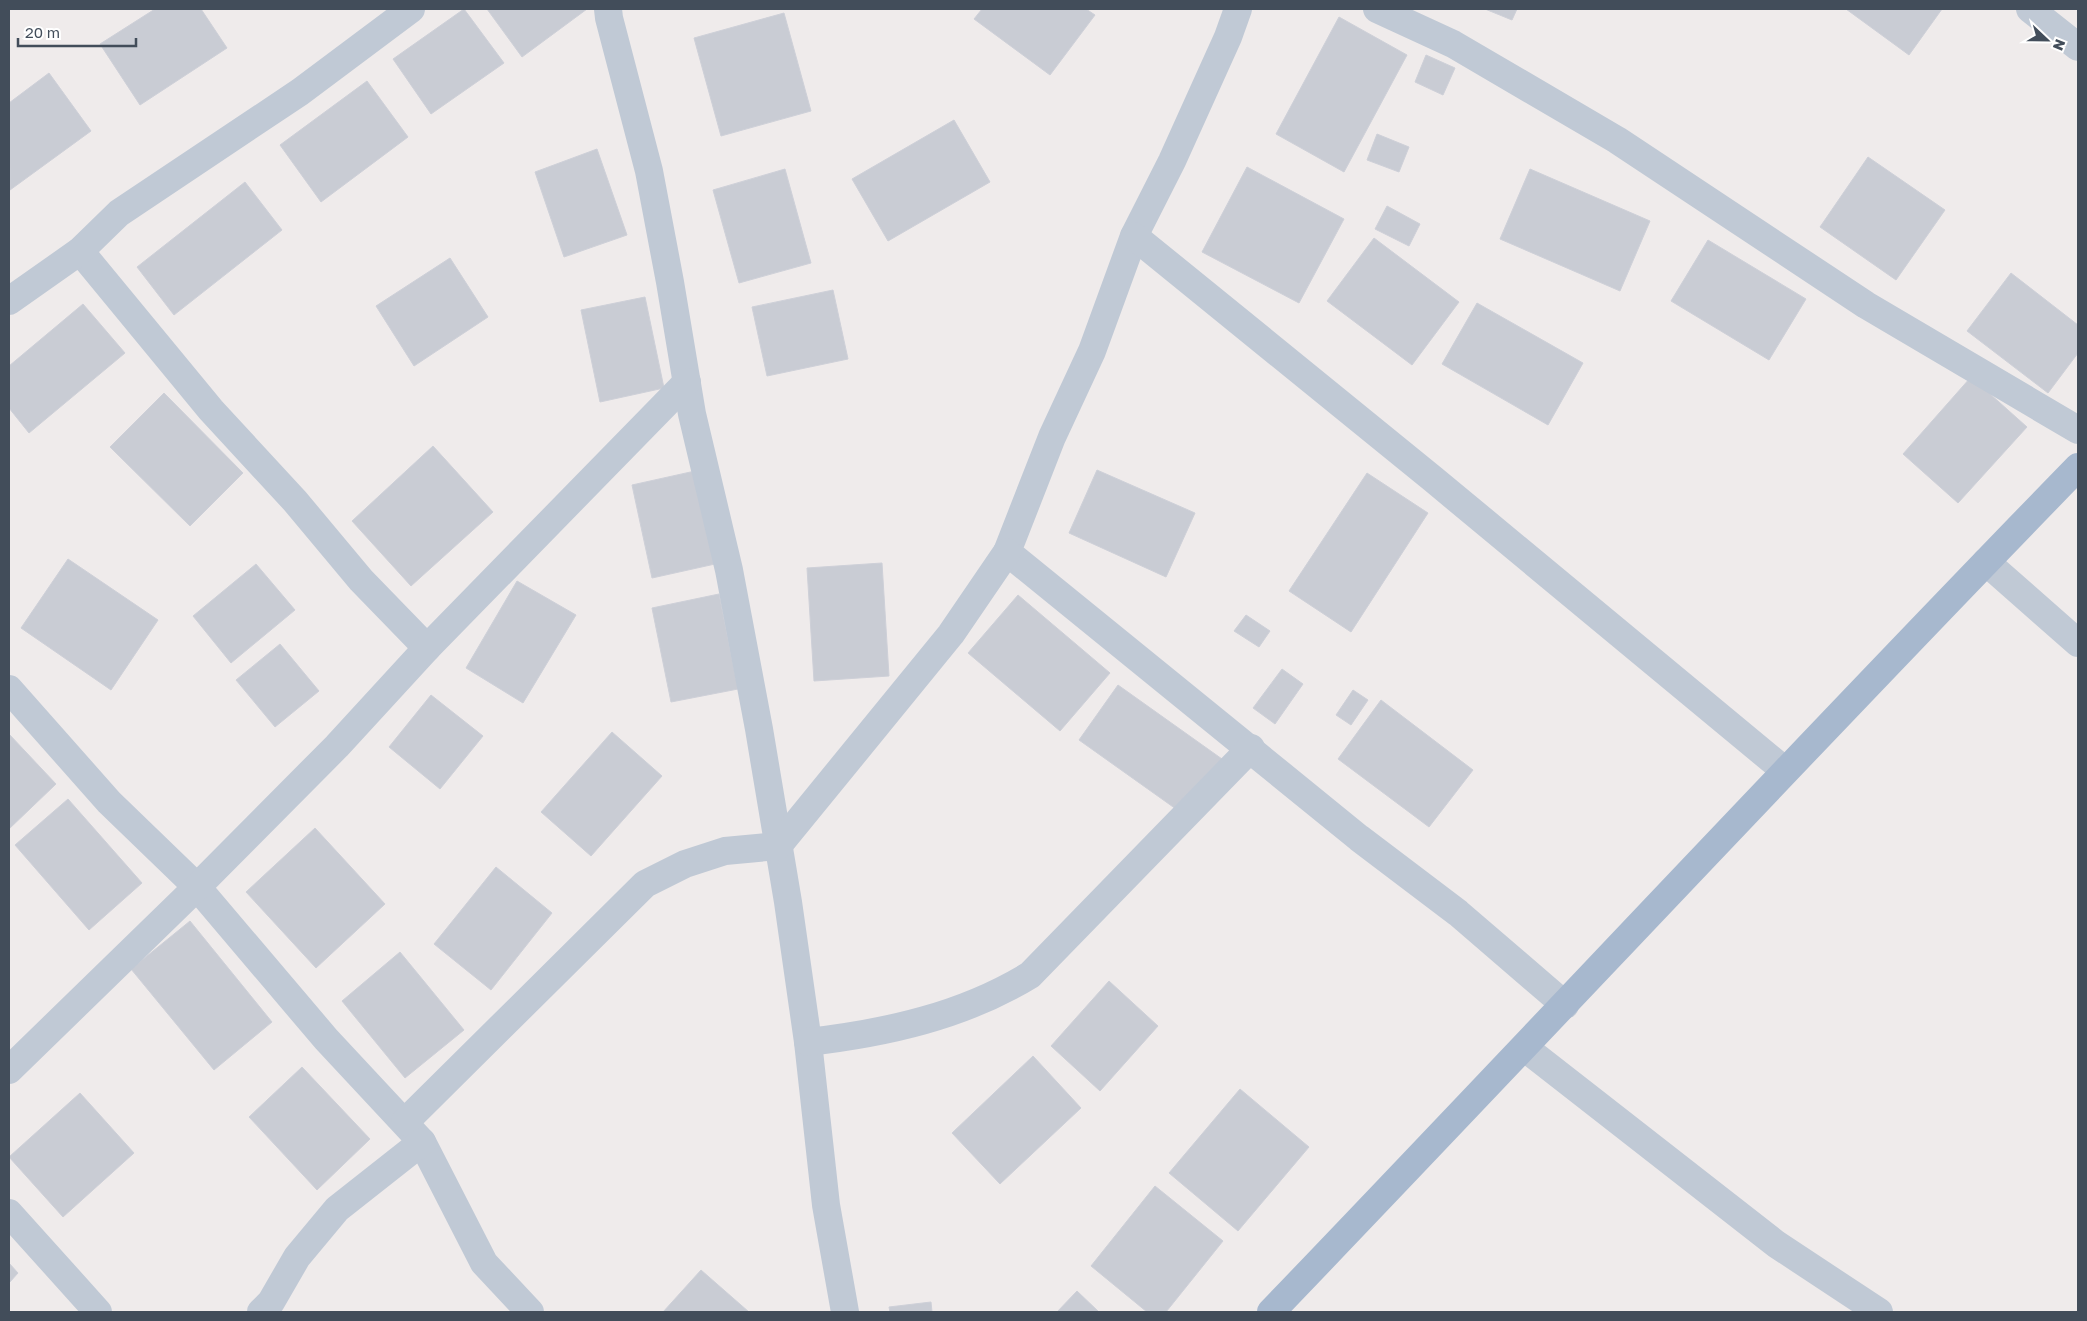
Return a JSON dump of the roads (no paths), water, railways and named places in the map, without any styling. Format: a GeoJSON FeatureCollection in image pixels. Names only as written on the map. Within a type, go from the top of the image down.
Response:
{"type":"FeatureCollection","features":[{"type":"Feature","properties":{"kind":"main road"},"geometry":{"type":"LineString","coordinates":[[1271,1312],[1566,1006],[1784,770],[2078,467]]}},
{"type":"Feature","properties":{"kind":"street"},"geometry":{"type":"LineString","coordinates":[[9,301],[80,250],[118,213],[300,92],[411,9]]}},
{"type":"Feature","properties":{"kind":"street"},"geometry":{"type":"LineString","coordinates":[[608,9],[649,171],[692,414],[730,579],[760,729],[808,1042],[826,1205],[845,1312]]}},
{"type":"Feature","properties":{"kind":"street"},"geometry":{"type":"LineString","coordinates":[[261,1312],[271,1302],[297,1257],[337,1209],[413,1132],[645,884],[685,864],[726,851],[778,846],[951,634],[1007,552],[1052,437],[1092,351],[1134,236],[1172,162],[1228,37],[1238,9]]}},
{"type":"Feature","properties":{"kind":"street"},"geometry":{"type":"LineString","coordinates":[[1377,9],[1453,44],[1617,140],[1866,305],[2078,430]]}},
{"type":"Feature","properties":{"kind":"street"},"geometry":{"type":"LineString","coordinates":[[2030,9],[2078,47]]}},
{"type":"Feature","properties":{"kind":"street"},"geometry":{"type":"LineString","coordinates":[[1134,236],[1433,478],[1784,770]]}},
{"type":"Feature","properties":{"kind":"street"},"geometry":{"type":"LineString","coordinates":[[80,250],[211,410],[295,501],[361,580],[427,648]]}},
{"type":"Feature","properties":{"kind":"street"},"geometry":{"type":"LineString","coordinates":[[9,1070],[197,887],[337,746],[427,648],[687,382]]}},
{"type":"Feature","properties":{"kind":"street"},"geometry":{"type":"LineString","coordinates":[[1007,552],[1251,748],[1359,838],[1458,913],[1566,1006]]}},
{"type":"Feature","properties":{"kind":"street"},"geometry":{"type":"LineString","coordinates":[[1986,562],[2078,643]]}},
{"type":"Feature","properties":{"kind":"street"},"geometry":{"type":"LineString","coordinates":[[9,689],[109,802],[197,887],[326,1039],[413,1132],[484,1263],[530,1312]]}},
{"type":"Feature","properties":{"kind":"street"},"geometry":{"type":"LineString","coordinates":[[808,1042],[909,1025],[964,1008],[1010,988],[1030,975],[1251,748]]}},
{"type":"Feature","properties":{"kind":"street"},"geometry":{"type":"LineString","coordinates":[[1524,1048],[1776,1244],[1879,1312]]}},
{"type":"Feature","properties":{"kind":"street"},"geometry":{"type":"LineString","coordinates":[[9,1213],[98,1312]]}}]}
